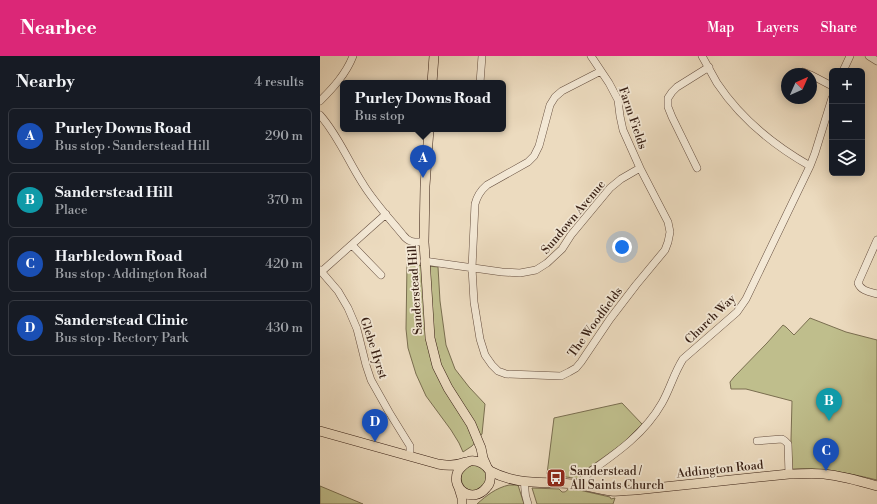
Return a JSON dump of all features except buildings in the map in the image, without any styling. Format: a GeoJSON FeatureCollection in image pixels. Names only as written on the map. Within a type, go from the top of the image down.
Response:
{"type":"FeatureCollection","features":[{"type":"Feature","properties":{"kind":"main road"},"geometry":{"type":"LineString","coordinates":[[432,80],[434,56]]}},
{"type":"Feature","properties":{"kind":"main road","name":"Sanderstead Hill"},"geometry":{"type":"LineString","coordinates":[[429,132],[425,186],[424,261],[430,338],[437,366],[448,388],[471,424],[481,448],[483,458],[489,469]]}},
{"type":"Feature","properties":{"kind":"main road"},"geometry":{"type":"LineString","coordinates":[[320,431],[438,464],[452,466],[478,461],[502,477],[521,482]]}},
{"type":"Feature","properties":{"kind":"main road"},"geometry":{"type":"LineString","coordinates":[[462,504],[462,498],[456,478],[460,469],[475,455],[477,438]]}},
{"type":"Feature","properties":{"kind":"main road"},"geometry":{"type":"LineString","coordinates":[[438,464],[449,473],[461,491],[473,496],[482,493],[488,486],[490,481],[489,469]]}},
{"type":"Feature","properties":{"kind":"main road","name":"Addington Road"},"geometry":{"type":"LineString","coordinates":[[521,482],[566,483],[610,491],[635,490],[809,473],[846,478],[877,486]]}},
{"type":"Feature","properties":{"kind":"main road"},"geometry":{"type":"LineString","coordinates":[[469,504],[497,483],[521,482]]}},
{"type":"Feature","properties":{"kind":"street"},"geometry":{"type":"LineString","coordinates":[[320,101],[341,78],[349,66],[353,56]]}},
{"type":"Feature","properties":{"kind":"street"},"geometry":{"type":"LineString","coordinates":[[480,80],[482,56]]}},
{"type":"Feature","properties":{"kind":"street","name":"Farm Fields"},"geometry":{"type":"LineString","coordinates":[[591,56],[609,83],[618,100],[623,130],[640,168]]}},
{"type":"Feature","properties":{"kind":"street"},"geometry":{"type":"LineString","coordinates":[[702,56],[727,97],[752,125],[774,144],[810,166]]}},
{"type":"Feature","properties":{"kind":"street"},"geometry":{"type":"LineString","coordinates":[[844,68],[850,56]]}},
{"type":"Feature","properties":{"kind":"street"},"geometry":{"type":"LineString","coordinates":[[869,56],[877,61]]}},
{"type":"Feature","properties":{"kind":"street"},"geometry":{"type":"LineString","coordinates":[[697,168],[672,117],[668,107],[668,98],[677,87],[709,67]]}},
{"type":"Feature","properties":{"kind":"street","name":"The Woodfields"},"geometry":{"type":"LineString","coordinates":[[601,71],[562,91],[555,97],[550,105],[539,146],[534,156],[528,162],[487,185],[477,196],[475,204],[472,268],[474,302],[484,355],[498,371],[506,374],[561,376],[576,368],[610,319],[665,250],[670,232],[668,222],[640,168]]}},
{"type":"Feature","properties":{"kind":"street"},"geometry":{"type":"LineString","coordinates":[[817,78],[829,84]]}},
{"type":"Feature","properties":{"kind":"street","name":"Church Way"},"geometry":{"type":"LineString","coordinates":[[583,485],[587,475],[591,471],[624,446],[646,426],[661,405],[683,359],[737,312],[746,299],[810,166],[830,104]]}},
{"type":"Feature","properties":{"kind":"street"},"geometry":{"type":"LineString","coordinates":[[320,115],[336,138],[350,164],[364,185],[407,240],[424,242]]}},
{"type":"Feature","properties":{"kind":"street","name":"Sundown Avenue"},"geometry":{"type":"LineString","coordinates":[[424,261],[502,272],[520,273],[536,270],[547,263],[562,249],[610,188],[621,179],[640,168]]}},
{"type":"Feature","properties":{"kind":"street"},"geometry":{"type":"LineString","coordinates":[[321,271],[386,214]]}},
{"type":"Feature","properties":{"kind":"street"},"geometry":{"type":"LineString","coordinates":[[877,240],[858,283],[859,287],[877,294]]}},
{"type":"Feature","properties":{"kind":"street"},"geometry":{"type":"LineString","coordinates":[[352,245],[381,275]]}},
{"type":"Feature","properties":{"kind":"street","name":"Glebe Hyrst"},"geometry":{"type":"LineString","coordinates":[[321,271],[338,291],[349,310],[357,329],[370,376],[386,408],[410,446],[409,456]]}},
{"type":"Feature","properties":{"kind":"street"},"geometry":{"type":"LineString","coordinates":[[757,441],[782,439],[788,444],[789,474]]}},
{"type":"Feature","properties":{"kind":"street"},"geometry":{"type":"LineString","coordinates":[[521,482],[528,504]]}},
{"type":"Feature","properties":{"kind":"shaded area"},"geometry":{"type":"Polygon","coordinates":[[[407,264],[438,267],[440,301],[446,345],[455,369],[485,404],[482,434],[472,446],[463,452],[451,430],[426,396],[416,374],[408,348],[406,329],[407,264]]]}},
{"type":"Feature","properties":{"kind":"shaded area"},"geometry":{"type":"Polygon","coordinates":[[[810,318],[846,332],[877,340],[877,480],[856,475],[814,469],[792,469],[792,401],[746,389],[731,389],[730,382],[734,377],[783,325],[794,335],[810,318]]]}},
{"type":"Feature","properties":{"kind":"shaded area"},"geometry":{"type":"Polygon","coordinates":[[[622,403],[642,424],[622,444],[584,471],[579,479],[547,474],[554,418],[622,403]]]}},
{"type":"Feature","properties":{"kind":"shaded area"},"geometry":{"type":"Polygon","coordinates":[[[474,465],[483,469],[487,478],[483,487],[474,491],[465,487],[461,478],[465,469],[474,465]]]}},
{"type":"Feature","properties":{"kind":"shaded area"},"geometry":{"type":"Polygon","coordinates":[[[509,485],[518,485],[524,504],[477,504],[492,492],[509,485]]]}},
{"type":"Feature","properties":{"kind":"shaded area"},"geometry":{"type":"Polygon","coordinates":[[[320,486],[363,504],[320,504],[320,486]]]}},
{"type":"Feature","properties":{"kind":"shaded area"},"geometry":{"type":"Polygon","coordinates":[[[532,488],[559,489],[562,492],[565,492],[568,489],[579,490],[610,497],[611,499],[615,498],[613,504],[537,504],[532,488]]]}},
{"type":"Feature","properties":{"kind":"place","name":"Purley Downs Road"},"geometry":{"type":"Point","coordinates":[423,178]}},
{"type":"Feature","properties":{"kind":"place","name":"Sanderstead Hill"},"geometry":{"type":"Point","coordinates":[829,421]}},
{"type":"Feature","properties":{"kind":"place","name":"Sanderstead Clinic"},"geometry":{"type":"Point","coordinates":[375,442]}},
{"type":"Feature","properties":{"kind":"place","name":"Harbledown Road"},"geometry":{"type":"Point","coordinates":[826,471]}},
{"type":"Feature","properties":{"kind":"place","name":"Sanderstead / All Saints Church"},"geometry":{"type":"Point","coordinates":[556,478]}}]}
